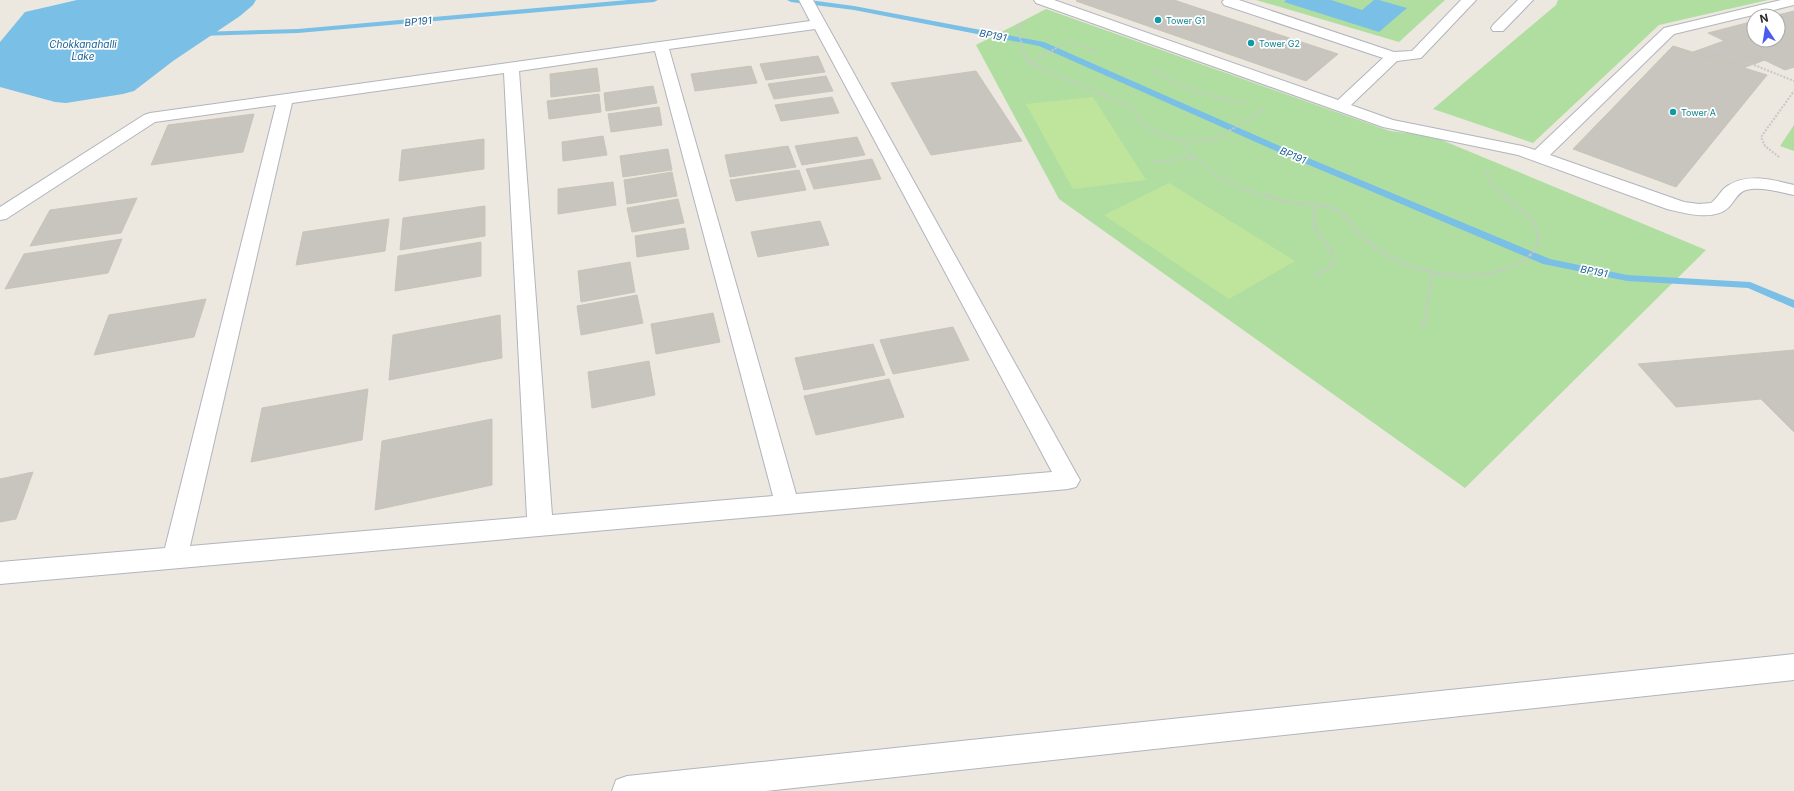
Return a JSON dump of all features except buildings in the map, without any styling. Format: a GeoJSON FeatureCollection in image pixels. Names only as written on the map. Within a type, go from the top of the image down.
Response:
{"type":"FeatureCollection","features":[{"type":"Feature","properties":{"kind":"street"},"geometry":{"type":"LineString","coordinates":[[1040,0],[1389,124],[1522,151],[1673,205],[1687,208],[1712,209],[1721,206],[1732,190],[1749,185],[1763,184],[1794,190]]}},
{"type":"Feature","properties":{"kind":"street"},"geometry":{"type":"LineString","coordinates":[[1232,0],[1229,2],[1394,57],[1416,55],[1469,0]]}},
{"type":"Feature","properties":{"kind":"street"},"geometry":{"type":"LineString","coordinates":[[1498,28],[1526,0]]}},
{"type":"Feature","properties":{"kind":"street"},"geometry":{"type":"LineString","coordinates":[[1538,157],[1669,31],[1794,1]]}},
{"type":"Feature","properties":{"kind":"street"},"geometry":{"type":"LineString","coordinates":[[0,215],[150,118],[661,46],[812,11],[1068,480],[0,573]]}},
{"type":"Feature","properties":{"kind":"street"},"geometry":{"type":"LineString","coordinates":[[661,46],[787,504]]}},
{"type":"Feature","properties":{"kind":"street"},"geometry":{"type":"LineString","coordinates":[[1340,107],[1394,57]]}},
{"type":"Feature","properties":{"kind":"street"},"geometry":{"type":"LineString","coordinates":[[511,67],[540,526]]}},
{"type":"Feature","properties":{"kind":"street"},"geometry":{"type":"LineString","coordinates":[[176,557],[285,99]]}},
{"type":"Feature","properties":{"kind":"street"},"geometry":{"type":"LineString","coordinates":[[627,791],[1794,667]]}},
{"type":"Feature","properties":{"kind":"path"},"geometry":{"type":"LineString","coordinates":[[1030,20],[1017,27],[1029,63],[1134,108],[1141,122],[1148,128],[1164,136],[1182,141],[1216,139],[1269,106]]}},
{"type":"Feature","properties":{"kind":"path"},"geometry":{"type":"LineString","coordinates":[[1669,31],[1794,81]]}},
{"type":"Feature","properties":{"kind":"path"},"geometry":{"type":"LineString","coordinates":[[1029,63],[1070,41]]}},
{"type":"Feature","properties":{"kind":"path"},"geometry":{"type":"LineString","coordinates":[[1779,157],[1765,147],[1761,137],[1794,91]]}},
{"type":"Feature","properties":{"kind":"path"},"geometry":{"type":"LineString","coordinates":[[1182,141],[1194,158],[1208,170],[1242,189],[1292,202],[1329,206],[1344,214],[1364,239],[1377,249],[1413,266],[1452,274],[1488,274],[1503,270],[1526,259],[1534,251],[1538,242],[1538,233],[1533,222],[1524,212],[1499,192],[1490,182],[1487,173],[1488,166],[1500,155],[1522,151]]}},
{"type":"Feature","properties":{"kind":"path"},"geometry":{"type":"LineString","coordinates":[[1154,162],[1194,158]]}},
{"type":"Feature","properties":{"kind":"path"},"geometry":{"type":"LineString","coordinates":[[1314,275],[1325,272],[1332,266],[1335,260],[1331,247],[1323,240],[1313,226],[1314,211],[1319,205]]}},
{"type":"Feature","properties":{"kind":"path"},"geometry":{"type":"LineString","coordinates":[[1423,328],[1433,271]]}},
{"type":"Feature","properties":{"kind":"green space"},"geometry":{"type":"Polygon","coordinates":[[[1256,0],[1445,0],[1399,42],[1256,0]]]}},
{"type":"Feature","properties":{"kind":"green space"},"geometry":{"type":"Polygon","coordinates":[[[1558,0],[1768,0],[1659,25],[1533,143],[1433,109],[1556,5],[1558,0]]]}},
{"type":"Feature","properties":{"kind":"green space"},"geometry":{"type":"Polygon","coordinates":[[[1046,9],[1390,131],[1432,136],[1706,250],[1465,488],[1059,199],[976,45],[1046,9]]]}},
{"type":"Feature","properties":{"kind":"green space"},"geometry":{"type":"Polygon","coordinates":[[[1093,97],[1146,180],[1073,189],[1026,104],[1093,97]]]}},
{"type":"Feature","properties":{"kind":"green space"},"geometry":{"type":"Polygon","coordinates":[[[1794,125],[1794,151],[1780,146],[1794,125]]]}},
{"type":"Feature","properties":{"kind":"green space"},"geometry":{"type":"Polygon","coordinates":[[[1169,183],[1295,261],[1229,299],[1104,215],[1169,183]]]}},
{"type":"Feature","properties":{"kind":"water","name":"Chokkanahalli Lake"},"geometry":{"type":"Polygon","coordinates":[[[77,0],[256,0],[253,5],[240,16],[173,61],[134,91],[66,103],[55,102],[0,87],[0,42],[25,12],[77,0]]]}},
{"type":"Feature","properties":{"kind":"water"},"geometry":{"type":"Polygon","coordinates":[[[1286,0],[1331,0],[1362,10],[1374,0],[1379,0],[1407,8],[1379,32],[1284,2],[1286,0]]]}},
{"type":"Feature","properties":{"kind":"waterway","name":"BP191"},"geometry":{"type":"LineString","coordinates":[[198,34],[298,31],[654,0]]}},
{"type":"Feature","properties":{"kind":"waterway","name":"BP191"},"geometry":{"type":"LineString","coordinates":[[791,0],[854,8],[1041,44],[1279,149],[1547,262],[1627,278],[1750,285],[1794,304]]}},
{"type":"Feature","properties":{"kind":"place","name":"Tower G1"},"geometry":{"type":"Point","coordinates":[1158,20]}},
{"type":"Feature","properties":{"kind":"place","name":"Tower G2"},"geometry":{"type":"Point","coordinates":[1251,43]}},
{"type":"Feature","properties":{"kind":"place","name":"Tower A"},"geometry":{"type":"Point","coordinates":[1673,112]}}]}
